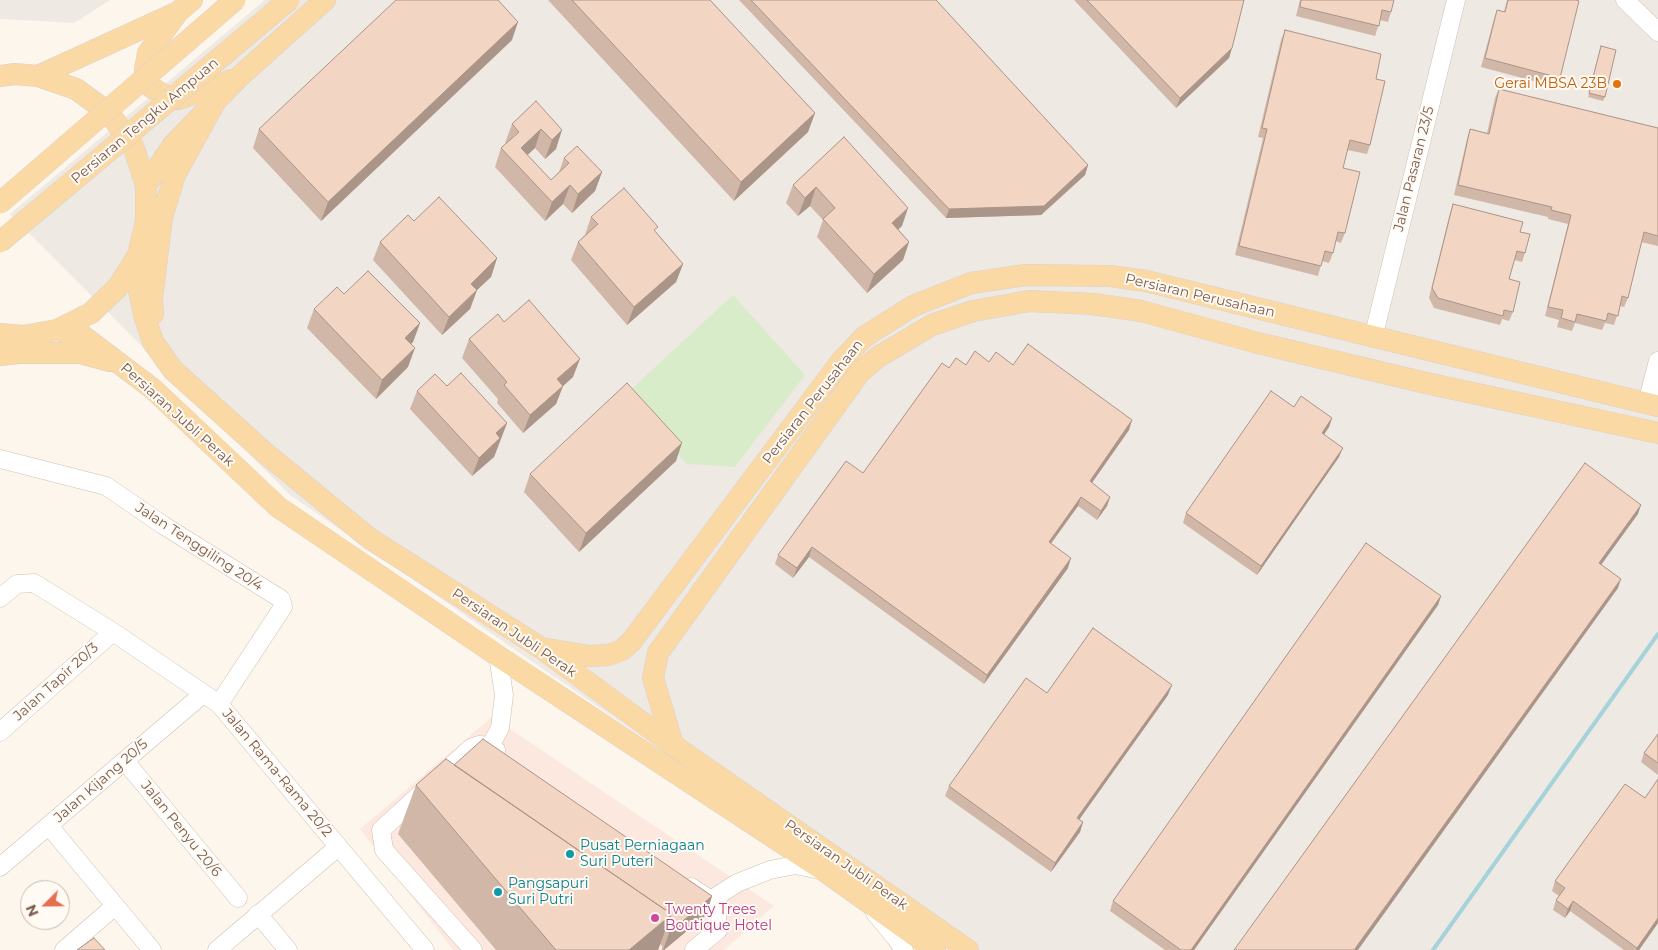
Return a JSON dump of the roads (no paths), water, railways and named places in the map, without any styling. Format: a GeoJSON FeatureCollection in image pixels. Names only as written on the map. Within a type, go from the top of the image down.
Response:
{"type":"FeatureCollection","features":[{"type":"Feature","properties":{"kind":"main road"},"geometry":{"type":"LineString","coordinates":[[0,203],[235,0]]}},
{"type":"Feature","properties":{"kind":"main road","name":"Persiaran Tengku Ampuan"},"geometry":{"type":"LineString","coordinates":[[0,242],[290,0]]}},
{"type":"Feature","properties":{"kind":"main road"},"geometry":{"type":"LineString","coordinates":[[146,186],[173,145],[240,77],[325,0]]}},
{"type":"Feature","properties":{"kind":"main road"},"geometry":{"type":"LineString","coordinates":[[185,6],[148,54],[146,70],[151,86],[162,94],[178,99],[240,77]]}},
{"type":"Feature","properties":{"kind":"main road"},"geometry":{"type":"LineString","coordinates":[[38,76],[185,6]]}},
{"type":"Feature","properties":{"kind":"main road"},"geometry":{"type":"LineString","coordinates":[[0,66],[57,58],[103,46]]}},
{"type":"Feature","properties":{"kind":"main road"},"geometry":{"type":"LineString","coordinates":[[0,76],[15,74],[38,76],[76,89],[109,113],[133,146],[146,186],[146,221],[138,255],[118,288],[91,313],[57,330],[23,336],[0,334]]}},
{"type":"Feature","properties":{"kind":"main road"},"geometry":{"type":"LineString","coordinates":[[161,353],[154,323],[152,299],[162,217],[175,175],[214,104]]}},
{"type":"Feature","properties":{"kind":"main road","name":"Persiaran Jubli Perak"},"geometry":{"type":"LineString","coordinates":[[138,255],[138,285],[144,315],[153,342],[173,370],[264,452],[369,538],[541,648],[673,745],[968,950]]}},
{"type":"Feature","properties":{"kind":"main road","name":"Persiaran Perusahaan"},"geometry":{"type":"LineString","coordinates":[[541,648],[589,656],[608,655],[622,650],[631,642],[842,360],[859,342],[913,306],[971,283],[1026,275],[1110,276],[1146,281],[1652,405]]}},
{"type":"Feature","properties":{"kind":"main road","name":"Persiaran Perusahaan"},"geometry":{"type":"LineString","coordinates":[[673,745],[653,678],[658,654],[860,372],[878,357],[932,325],[973,311],[1029,301],[1093,304],[1141,311],[1258,343],[1658,433]]}},
{"type":"Feature","properties":{"kind":"main road","name":"Persiaran Jubli Perak"},"geometry":{"type":"LineString","coordinates":[[57,330],[83,336],[152,389],[278,507],[498,656],[823,870],[935,950]]}},
{"type":"Feature","properties":{"kind":"main road"},"geometry":{"type":"LineString","coordinates":[[0,355],[19,353],[80,353],[120,364]]}},
{"type":"Feature","properties":{"kind":"street","name":"Jalan Pasaran 23/5"},"geometry":{"type":"LineString","coordinates":[[1373,338],[1456,0]]}},
{"type":"Feature","properties":{"kind":"street"},"geometry":{"type":"LineString","coordinates":[[1625,0],[1658,32]]}},
{"type":"Feature","properties":{"kind":"street"},"geometry":{"type":"LineString","coordinates":[[1652,405],[1658,361]]}},
{"type":"Feature","properties":{"kind":"street","name":"Jalan Tenggiling 20/4"},"geometry":{"type":"LineString","coordinates":[[0,459],[106,486],[163,525],[281,599],[283,607],[218,704]]}},
{"type":"Feature","properties":{"kind":"street","name":"Jalan Rama-Rama 20/2"},"geometry":{"type":"LineString","coordinates":[[0,598],[17,584],[34,584],[113,632],[218,704],[425,950]]}},
{"type":"Feature","properties":{"kind":"street","name":"Jalan Tapir 20/3"},"geometry":{"type":"LineString","coordinates":[[0,732],[113,632]]}},
{"type":"Feature","properties":{"kind":"street"},"geometry":{"type":"LineString","coordinates":[[490,746],[500,728],[504,695],[498,656]]}},
{"type":"Feature","properties":{"kind":"street","name":"Jalan Kijang 20/5"},"geometry":{"type":"LineString","coordinates":[[0,867],[203,694]]}},
{"type":"Feature","properties":{"kind":"street"},"geometry":{"type":"LineString","coordinates":[[473,950],[384,850],[381,830],[471,748],[479,745],[490,746],[506,758]]}},
{"type":"Feature","properties":{"kind":"street","name":"Jalan Penyu 20/6"},"geometry":{"type":"LineString","coordinates":[[125,760],[238,898]]}},
{"type":"Feature","properties":{"kind":"street"},"geometry":{"type":"LineString","coordinates":[[422,792],[439,804]]}},
{"type":"Feature","properties":{"kind":"street"},"geometry":{"type":"LineString","coordinates":[[49,826],[152,950]]}},
{"type":"Feature","properties":{"kind":"street"},"geometry":{"type":"LineString","coordinates":[[217,950],[338,847]]}},
{"type":"Feature","properties":{"kind":"street"},"geometry":{"type":"LineString","coordinates":[[710,900],[737,883],[770,870],[795,865],[823,870]]}},
{"type":"Feature","properties":{"kind":"street"},"geometry":{"type":"LineString","coordinates":[[678,877],[710,900],[718,912],[718,930],[694,950]]}},
{"type":"Feature","properties":{"kind":"street"},"geometry":{"type":"LineString","coordinates":[[858,894],[895,936],[904,950]]}},
{"type":"Feature","properties":{"kind":"street"},"geometry":{"type":"LineString","coordinates":[[64,950],[115,906]]}},
{"type":"Feature","properties":{"kind":"street"},"geometry":{"type":"LineString","coordinates":[[258,914],[288,950]]}},
{"type":"Feature","properties":{"kind":"waterway"},"geometry":{"type":"LineString","coordinates":[[1433,950],[1658,634]]}},
{"type":"Feature","properties":{"kind":"place","name":"Gerai MBSA 23B"},"geometry":{"type":"Point","coordinates":[1617,84]}},
{"type":"Feature","properties":{"kind":"place","name":"Pusat Perniagaan Suri Puteri"},"geometry":{"type":"Point","coordinates":[570,854]}},
{"type":"Feature","properties":{"kind":"place","name":"Pangsapuri Suri Putri"},"geometry":{"type":"Point","coordinates":[498,892]}},
{"type":"Feature","properties":{"kind":"place","name":"Twenty Trees Boutique Hotel"},"geometry":{"type":"Point","coordinates":[655,918]}}]}
